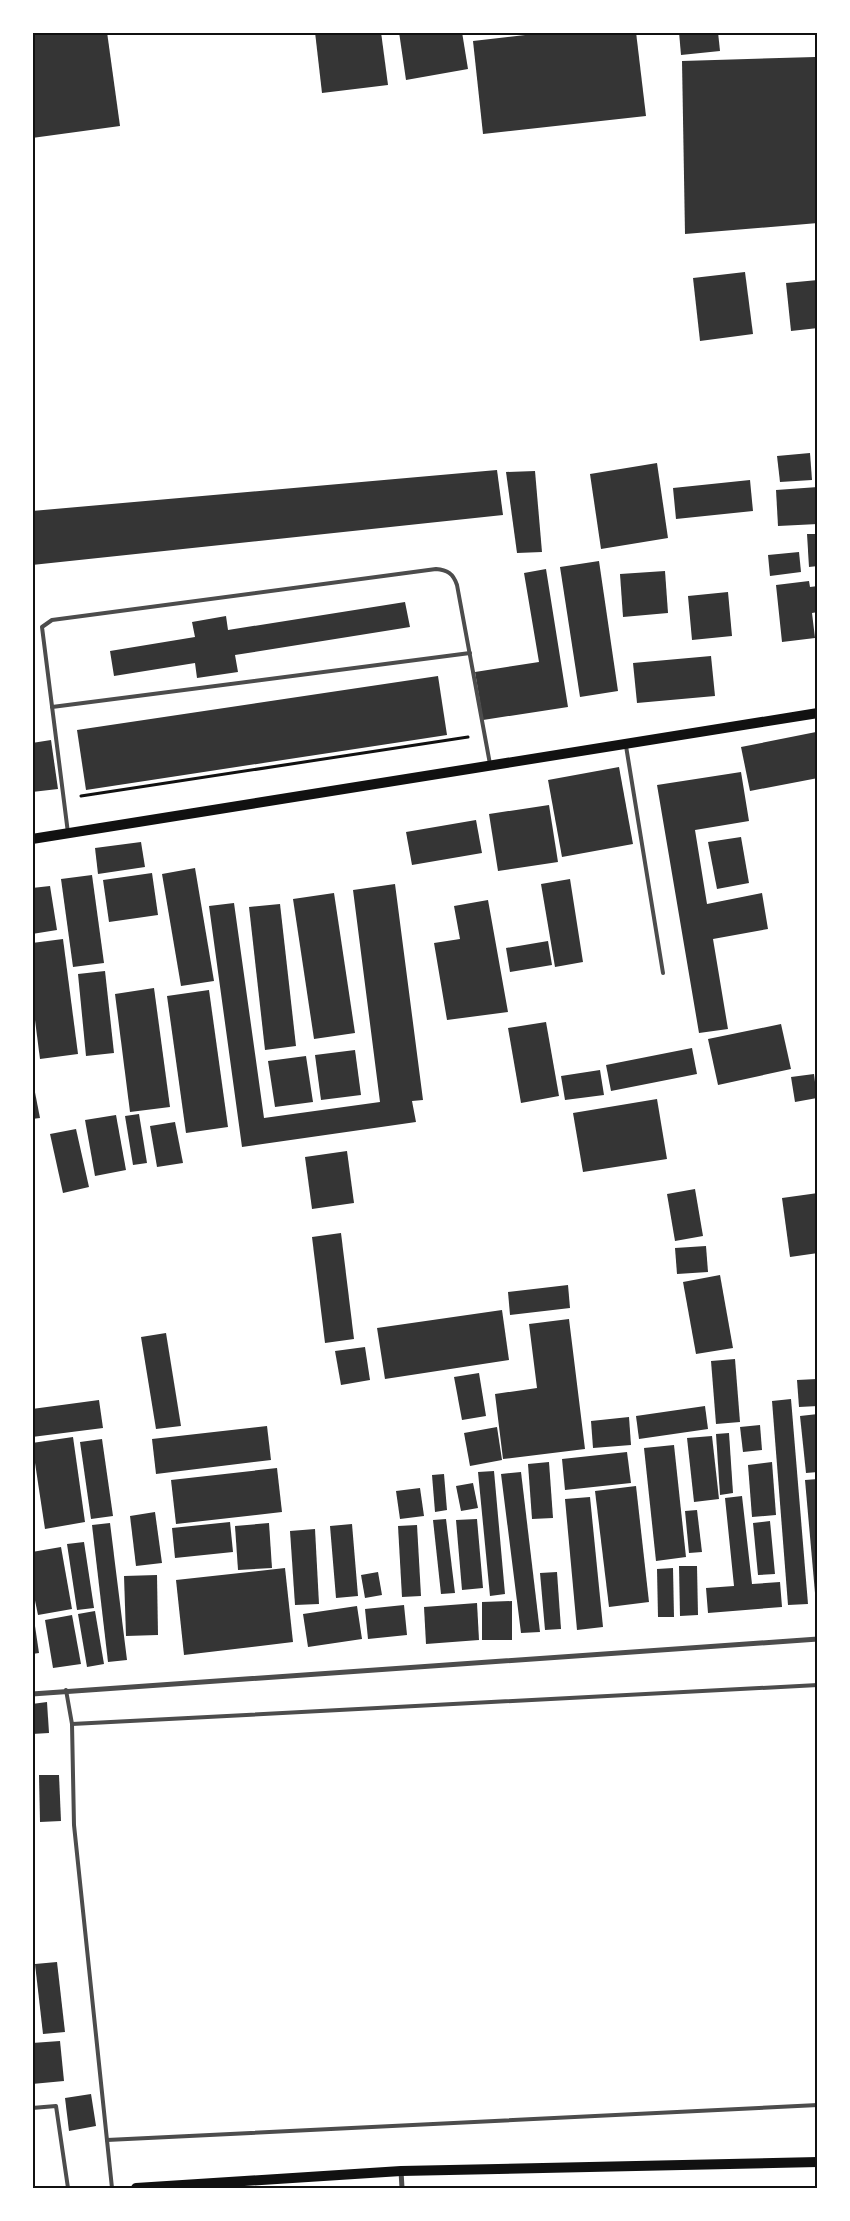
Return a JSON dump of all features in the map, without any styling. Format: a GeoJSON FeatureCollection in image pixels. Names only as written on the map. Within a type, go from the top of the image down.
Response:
{"type":"FeatureCollection","features":[{"type":"Feature","properties":{"kind":"main road"},"geometry":{"type":"LineString","coordinates":[[32,839],[68,835],[818,713]]}},
{"type":"Feature","properties":{"kind":"main road"},"geometry":{"type":"LineString","coordinates":[[136,2188],[401,2171],[818,2162]]}},
{"type":"Feature","properties":{"kind":"street"},"geometry":{"type":"LineString","coordinates":[[32,1694],[66,1690],[818,1640]]}},
{"type":"Feature","properties":{"kind":"street"},"geometry":{"type":"LineString","coordinates":[[401,2171],[402,2188]]}},
{"type":"Feature","properties":{"kind":"lane"},"geometry":{"type":"LineString","coordinates":[[68,835],[42,627],[52,620],[426,570],[444,570],[454,576],[490,765]]}},
{"type":"Feature","properties":{"kind":"lane"},"geometry":{"type":"LineString","coordinates":[[52,708],[470,653]]}},
{"type":"Feature","properties":{"kind":"lane"},"geometry":{"type":"LineString","coordinates":[[626,743],[663,973]]}},
{"type":"Feature","properties":{"kind":"lane"},"geometry":{"type":"LineString","coordinates":[[72,1724],[818,1685]]}},
{"type":"Feature","properties":{"kind":"lane"},"geometry":{"type":"LineString","coordinates":[[66,1690],[72,1724],[74,1824],[112,2188]]}},
{"type":"Feature","properties":{"kind":"lane"},"geometry":{"type":"LineString","coordinates":[[107,2140],[818,2105]]}},
{"type":"Feature","properties":{"kind":"lane"},"geometry":{"type":"LineString","coordinates":[[32,2108],[56,2106],[68,2188]]}},
{"type":"Feature","properties":{"kind":"path"},"geometry":{"type":"LineString","coordinates":[[64,799],[471,736]]}},
{"type":"Feature","properties":{"kind":"building"},"geometry":{"type":"Polygon","coordinates":[[[32,32],[107,32],[120,126],[32,138],[32,32]]]}},
{"type":"Feature","properties":{"kind":"building"},"geometry":{"type":"Polygon","coordinates":[[[315,32],[381,32],[388,85],[322,93],[315,32]]]}},
{"type":"Feature","properties":{"kind":"building"},"geometry":{"type":"Polygon","coordinates":[[[399,32],[462,32],[468,69],[406,80],[399,32]]]}},
{"type":"Feature","properties":{"kind":"building"},"geometry":{"type":"Polygon","coordinates":[[[551,32],[636,32],[646,116],[483,134],[473,41],[551,32]]]}},
{"type":"Feature","properties":{"kind":"building"},"geometry":{"type":"Polygon","coordinates":[[[679,32],[718,32],[720,51],[681,55],[679,32]]]}},
{"type":"Feature","properties":{"kind":"building"},"geometry":{"type":"Polygon","coordinates":[[[815,57],[818,85],[818,223],[685,234],[682,61],[815,57]]]}},
{"type":"Feature","properties":{"kind":"building"},"geometry":{"type":"Polygon","coordinates":[[[745,272],[753,334],[700,341],[693,278],[745,272]]]}},
{"type":"Feature","properties":{"kind":"building"},"geometry":{"type":"Polygon","coordinates":[[[818,280],[818,328],[791,331],[786,283],[818,280]]]}},
{"type":"Feature","properties":{"kind":"building"},"geometry":{"type":"Polygon","coordinates":[[[810,453],[812,480],[780,482],[777,456],[810,453]]]}},
{"type":"Feature","properties":{"kind":"building"},"geometry":{"type":"Polygon","coordinates":[[[657,463],[668,538],[601,549],[590,474],[657,463]]]}},
{"type":"Feature","properties":{"kind":"building"},"geometry":{"type":"Polygon","coordinates":[[[497,470],[503,515],[32,565],[32,511],[497,470]]]}},
{"type":"Feature","properties":{"kind":"building"},"geometry":{"type":"Polygon","coordinates":[[[535,471],[542,552],[517,553],[506,472],[535,471]]]}},
{"type":"Feature","properties":{"kind":"building"},"geometry":{"type":"Polygon","coordinates":[[[750,480],[753,511],[676,519],[673,488],[750,480]]]}},
{"type":"Feature","properties":{"kind":"building"},"geometry":{"type":"Polygon","coordinates":[[[818,487],[818,524],[778,526],[776,490],[818,487]]]}},
{"type":"Feature","properties":{"kind":"building"},"geometry":{"type":"Polygon","coordinates":[[[807,534],[818,534],[818,566],[809,567],[807,534]]]}},
{"type":"Feature","properties":{"kind":"building"},"geometry":{"type":"Polygon","coordinates":[[[799,552],[801,572],[770,576],[768,555],[799,552]]]}},
{"type":"Feature","properties":{"kind":"building"},"geometry":{"type":"Polygon","coordinates":[[[599,561],[618,691],[580,697],[560,567],[599,561]]]}},
{"type":"Feature","properties":{"kind":"building"},"geometry":{"type":"Polygon","coordinates":[[[546,569],[568,707],[483,720],[475,672],[539,662],[524,573],[546,569]]]}},
{"type":"Feature","properties":{"kind":"building"},"geometry":{"type":"Polygon","coordinates":[[[665,571],[668,613],[623,617],[620,574],[665,571]]]}},
{"type":"Feature","properties":{"kind":"building"},"geometry":{"type":"Polygon","coordinates":[[[809,581],[810,587],[818,586],[818,612],[812,613],[815,638],[782,642],[776,585],[809,581]]]}},
{"type":"Feature","properties":{"kind":"building"},"geometry":{"type":"Polygon","coordinates":[[[728,592],[732,636],[692,640],[688,596],[728,592]]]}},
{"type":"Feature","properties":{"kind":"building"},"geometry":{"type":"Polygon","coordinates":[[[405,602],[410,627],[235,655],[238,672],[197,678],[195,663],[114,676],[110,651],[195,637],[192,622],[226,616],[228,630],[405,602]]]}},
{"type":"Feature","properties":{"kind":"building"},"geometry":{"type":"Polygon","coordinates":[[[711,656],[715,696],[637,703],[633,663],[711,656]]]}},
{"type":"Feature","properties":{"kind":"building"},"geometry":{"type":"Polygon","coordinates":[[[438,676],[447,735],[86,790],[77,730],[438,676]]]}},
{"type":"Feature","properties":{"kind":"building"},"geometry":{"type":"Polygon","coordinates":[[[816,732],[818,778],[750,791],[741,747],[816,732]]]}},
{"type":"Feature","properties":{"kind":"building"},"geometry":{"type":"Polygon","coordinates":[[[51,740],[58,789],[32,792],[32,743],[51,740]]]}},
{"type":"Feature","properties":{"kind":"building"},"geometry":{"type":"Polygon","coordinates":[[[619,767],[633,844],[562,857],[548,780],[619,767]]]}},
{"type":"Feature","properties":{"kind":"building"},"geometry":{"type":"Polygon","coordinates":[[[741,772],[749,821],[695,830],[707,904],[762,893],[768,929],[713,939],[728,1029],[699,1033],[657,785],[741,772]]]}},
{"type":"Feature","properties":{"kind":"building"},"geometry":{"type":"Polygon","coordinates":[[[549,805],[558,862],[498,871],[489,814],[549,805]]]}},
{"type":"Feature","properties":{"kind":"building"},"geometry":{"type":"Polygon","coordinates":[[[476,820],[482,853],[412,865],[406,832],[476,820]]]}},
{"type":"Feature","properties":{"kind":"building"},"geometry":{"type":"Polygon","coordinates":[[[741,837],[749,883],[717,889],[708,842],[741,837]]]}},
{"type":"Feature","properties":{"kind":"building"},"geometry":{"type":"Polygon","coordinates":[[[141,842],[145,867],[98,874],[95,848],[141,842]]]}},
{"type":"Feature","properties":{"kind":"building"},"geometry":{"type":"Polygon","coordinates":[[[195,868],[214,981],[181,986],[162,874],[195,868]]]}},
{"type":"Feature","properties":{"kind":"building"},"geometry":{"type":"Polygon","coordinates":[[[152,873],[158,915],[109,922],[103,880],[152,873]]]}},
{"type":"Feature","properties":{"kind":"building"},"geometry":{"type":"Polygon","coordinates":[[[92,875],[104,963],[73,967],[61,879],[92,875]]]}},
{"type":"Feature","properties":{"kind":"building"},"geometry":{"type":"Polygon","coordinates":[[[570,879],[583,962],[555,967],[541,884],[570,879]]]}},
{"type":"Feature","properties":{"kind":"building"},"geometry":{"type":"Polygon","coordinates":[[[395,884],[423,1100],[412,1101],[416,1122],[242,1147],[209,906],[234,903],[264,1118],[380,1102],[353,890],[395,884]]]}},
{"type":"Feature","properties":{"kind":"building"},"geometry":{"type":"Polygon","coordinates":[[[50,886],[57,930],[32,934],[32,888],[50,886]]]}},
{"type":"Feature","properties":{"kind":"building"},"geometry":{"type":"Polygon","coordinates":[[[334,893],[355,1033],[314,1039],[293,899],[334,893]]]}},
{"type":"Feature","properties":{"kind":"building"},"geometry":{"type":"Polygon","coordinates":[[[488,900],[508,1012],[447,1020],[434,943],[460,939],[454,906],[488,900]]]}},
{"type":"Feature","properties":{"kind":"building"},"geometry":{"type":"Polygon","coordinates":[[[280,904],[296,1046],[265,1050],[249,907],[280,904]]]}},
{"type":"Feature","properties":{"kind":"building"},"geometry":{"type":"Polygon","coordinates":[[[63,939],[78,1054],[40,1059],[32,997],[32,943],[63,939]]]}},
{"type":"Feature","properties":{"kind":"building"},"geometry":{"type":"Polygon","coordinates":[[[548,941],[552,965],[510,972],[506,948],[548,941]]]}},
{"type":"Feature","properties":{"kind":"building"},"geometry":{"type":"Polygon","coordinates":[[[105,971],[114,1053],[86,1056],[78,974],[105,971]]]}},
{"type":"Feature","properties":{"kind":"building"},"geometry":{"type":"Polygon","coordinates":[[[154,988],[170,1107],[130,1112],[115,994],[154,988]]]}},
{"type":"Feature","properties":{"kind":"building"},"geometry":{"type":"Polygon","coordinates":[[[209,990],[228,1127],[186,1133],[167,996],[209,990]]]}},
{"type":"Feature","properties":{"kind":"building"},"geometry":{"type":"Polygon","coordinates":[[[546,1022],[559,1096],[521,1103],[508,1028],[546,1022]]]}},
{"type":"Feature","properties":{"kind":"building"},"geometry":{"type":"Polygon","coordinates":[[[781,1024],[791,1069],[718,1085],[708,1039],[781,1024]]]}},
{"type":"Feature","properties":{"kind":"building"},"geometry":{"type":"Polygon","coordinates":[[[692,1048],[697,1074],[611,1091],[606,1065],[692,1048]]]}},
{"type":"Feature","properties":{"kind":"building"},"geometry":{"type":"Polygon","coordinates":[[[355,1050],[361,1095],[321,1100],[315,1055],[355,1050]]]}},
{"type":"Feature","properties":{"kind":"building"},"geometry":{"type":"Polygon","coordinates":[[[306,1056],[313,1102],[275,1107],[268,1061],[306,1056]]]}},
{"type":"Feature","properties":{"kind":"building"},"geometry":{"type":"Polygon","coordinates":[[[600,1070],[604,1095],[565,1100],[561,1076],[600,1070]]]}},
{"type":"Feature","properties":{"kind":"building"},"geometry":{"type":"Polygon","coordinates":[[[814,1074],[817,1098],[795,1102],[791,1077],[814,1074]]]}},
{"type":"Feature","properties":{"kind":"building"},"geometry":{"type":"Polygon","coordinates":[[[32,1077],[40,1118],[32,1119],[32,1077]]]}},
{"type":"Feature","properties":{"kind":"building"},"geometry":{"type":"Polygon","coordinates":[[[657,1099],[667,1159],[583,1172],[573,1113],[657,1099]]]}},
{"type":"Feature","properties":{"kind":"building"},"geometry":{"type":"Polygon","coordinates":[[[139,1114],[147,1163],[133,1165],[125,1116],[139,1114]]]}},
{"type":"Feature","properties":{"kind":"building"},"geometry":{"type":"Polygon","coordinates":[[[116,1115],[126,1170],[95,1176],[85,1120],[116,1115]]]}},
{"type":"Feature","properties":{"kind":"building"},"geometry":{"type":"Polygon","coordinates":[[[175,1122],[183,1163],[157,1167],[150,1126],[175,1122]]]}},
{"type":"Feature","properties":{"kind":"building"},"geometry":{"type":"Polygon","coordinates":[[[76,1129],[89,1187],[63,1193],[50,1134],[76,1129]]]}},
{"type":"Feature","properties":{"kind":"building"},"geometry":{"type":"Polygon","coordinates":[[[347,1151],[354,1203],[312,1209],[305,1157],[347,1151]]]}},
{"type":"Feature","properties":{"kind":"building"},"geometry":{"type":"Polygon","coordinates":[[[695,1189],[703,1236],[675,1241],[667,1194],[695,1189]]]}},
{"type":"Feature","properties":{"kind":"building"},"geometry":{"type":"Polygon","coordinates":[[[818,1193],[818,1253],[790,1257],[782,1198],[818,1193]]]}},
{"type":"Feature","properties":{"kind":"building"},"geometry":{"type":"Polygon","coordinates":[[[341,1233],[354,1339],[325,1343],[312,1237],[341,1233]]]}},
{"type":"Feature","properties":{"kind":"building"},"geometry":{"type":"Polygon","coordinates":[[[706,1246],[708,1272],[677,1274],[675,1248],[706,1246]]]}},
{"type":"Feature","properties":{"kind":"building"},"geometry":{"type":"Polygon","coordinates":[[[720,1275],[733,1348],[696,1354],[683,1282],[720,1275]]]}},
{"type":"Feature","properties":{"kind":"building"},"geometry":{"type":"Polygon","coordinates":[[[568,1285],[570,1308],[510,1315],[508,1292],[568,1285]]]}},
{"type":"Feature","properties":{"kind":"building"},"geometry":{"type":"Polygon","coordinates":[[[502,1310],[509,1360],[385,1379],[377,1328],[502,1310]]]}},
{"type":"Feature","properties":{"kind":"building"},"geometry":{"type":"Polygon","coordinates":[[[569,1319],[585,1449],[503,1459],[495,1394],[537,1388],[529,1324],[569,1319]]]}},
{"type":"Feature","properties":{"kind":"building"},"geometry":{"type":"Polygon","coordinates":[[[166,1333],[181,1426],[156,1429],[141,1337],[166,1333]]]}},
{"type":"Feature","properties":{"kind":"building"},"geometry":{"type":"Polygon","coordinates":[[[365,1347],[370,1380],[341,1385],[335,1351],[365,1347]]]}},
{"type":"Feature","properties":{"kind":"building"},"geometry":{"type":"Polygon","coordinates":[[[735,1359],[740,1422],[716,1424],[711,1361],[735,1359]]]}},
{"type":"Feature","properties":{"kind":"building"},"geometry":{"type":"Polygon","coordinates":[[[479,1373],[486,1416],[462,1420],[454,1377],[479,1373]]]}},
{"type":"Feature","properties":{"kind":"building"},"geometry":{"type":"Polygon","coordinates":[[[817,1379],[818,1406],[799,1407],[797,1380],[817,1379]]]}},
{"type":"Feature","properties":{"kind":"building"},"geometry":{"type":"Polygon","coordinates":[[[791,1399],[808,1604],[788,1605],[772,1401],[791,1399]]]}},
{"type":"Feature","properties":{"kind":"building"},"geometry":{"type":"Polygon","coordinates":[[[99,1400],[103,1428],[32,1437],[32,1409],[99,1400]]]}},
{"type":"Feature","properties":{"kind":"building"},"geometry":{"type":"Polygon","coordinates":[[[705,1406],[708,1429],[639,1439],[636,1416],[705,1406]]]}},
{"type":"Feature","properties":{"kind":"building"},"geometry":{"type":"Polygon","coordinates":[[[818,1414],[818,1472],[806,1473],[800,1416],[818,1414]]]}},
{"type":"Feature","properties":{"kind":"building"},"geometry":{"type":"Polygon","coordinates":[[[629,1417],[631,1445],[593,1448],[591,1421],[629,1417]]]}},
{"type":"Feature","properties":{"kind":"building"},"geometry":{"type":"Polygon","coordinates":[[[760,1425],[762,1450],[743,1452],[740,1427],[760,1425]]]}},
{"type":"Feature","properties":{"kind":"building"},"geometry":{"type":"Polygon","coordinates":[[[267,1426],[271,1460],[156,1474],[152,1439],[267,1426]]]}},
{"type":"Feature","properties":{"kind":"building"},"geometry":{"type":"Polygon","coordinates":[[[497,1427],[502,1460],[470,1466],[464,1433],[497,1427]]]}},
{"type":"Feature","properties":{"kind":"building"},"geometry":{"type":"Polygon","coordinates":[[[729,1433],[733,1493],[720,1495],[716,1434],[729,1433]]]}},
{"type":"Feature","properties":{"kind":"building"},"geometry":{"type":"Polygon","coordinates":[[[712,1436],[719,1499],[694,1502],[687,1438],[712,1436]]]}},
{"type":"Feature","properties":{"kind":"building"},"geometry":{"type":"Polygon","coordinates":[[[73,1437],[85,1522],[45,1529],[32,1443],[73,1437]]]}},
{"type":"Feature","properties":{"kind":"building"},"geometry":{"type":"Polygon","coordinates":[[[102,1439],[113,1516],[91,1519],[80,1442],[102,1439]]]}},
{"type":"Feature","properties":{"kind":"building"},"geometry":{"type":"Polygon","coordinates":[[[674,1445],[686,1557],[656,1561],[644,1448],[674,1445]]]}},
{"type":"Feature","properties":{"kind":"building"},"geometry":{"type":"Polygon","coordinates":[[[627,1452],[631,1483],[565,1490],[562,1459],[627,1452]]]}},
{"type":"Feature","properties":{"kind":"building"},"geometry":{"type":"Polygon","coordinates":[[[549,1462],[553,1518],[532,1519],[528,1464],[549,1462]]]}},
{"type":"Feature","properties":{"kind":"building"},"geometry":{"type":"Polygon","coordinates":[[[772,1462],[776,1515],[752,1517],[748,1465],[772,1462]]]}},
{"type":"Feature","properties":{"kind":"building"},"geometry":{"type":"Polygon","coordinates":[[[277,1468],[282,1512],[176,1524],[171,1480],[277,1468]]]}},
{"type":"Feature","properties":{"kind":"building"},"geometry":{"type":"Polygon","coordinates":[[[494,1471],[505,1594],[490,1596],[478,1472],[494,1471]]]}},
{"type":"Feature","properties":{"kind":"building"},"geometry":{"type":"Polygon","coordinates":[[[521,1472],[540,1632],[521,1633],[501,1474],[521,1472]]]}},
{"type":"Feature","properties":{"kind":"building"},"geometry":{"type":"Polygon","coordinates":[[[444,1474],[447,1510],[435,1512],[432,1475],[444,1474]]]}},
{"type":"Feature","properties":{"kind":"building"},"geometry":{"type":"Polygon","coordinates":[[[818,1479],[818,1604],[816,1604],[805,1480],[818,1479]]]}},
{"type":"Feature","properties":{"kind":"building"},"geometry":{"type":"Polygon","coordinates":[[[473,1483],[478,1508],[461,1511],[456,1486],[473,1483]]]}},
{"type":"Feature","properties":{"kind":"building"},"geometry":{"type":"Polygon","coordinates":[[[636,1486],[649,1602],[609,1607],[595,1491],[636,1486]]]}},
{"type":"Feature","properties":{"kind":"building"},"geometry":{"type":"Polygon","coordinates":[[[420,1488],[424,1516],[400,1519],[396,1491],[420,1488]]]}},
{"type":"Feature","properties":{"kind":"building"},"geometry":{"type":"Polygon","coordinates":[[[742,1496],[752,1584],[780,1582],[782,1607],[708,1613],[706,1588],[734,1586],[725,1498],[742,1496]]]}},
{"type":"Feature","properties":{"kind":"building"},"geometry":{"type":"Polygon","coordinates":[[[590,1497],[603,1627],[577,1630],[565,1499],[590,1497]]]}},
{"type":"Feature","properties":{"kind":"building"},"geometry":{"type":"Polygon","coordinates":[[[697,1510],[702,1552],[689,1553],[685,1511],[697,1510]]]}},
{"type":"Feature","properties":{"kind":"building"},"geometry":{"type":"Polygon","coordinates":[[[155,1512],[162,1563],[136,1566],[130,1516],[155,1512]]]}},
{"type":"Feature","properties":{"kind":"building"},"geometry":{"type":"Polygon","coordinates":[[[446,1519],[455,1593],[441,1594],[433,1520],[446,1519]]]}},
{"type":"Feature","properties":{"kind":"building"},"geometry":{"type":"Polygon","coordinates":[[[477,1519],[483,1588],[462,1590],[456,1520],[477,1519]]]}},
{"type":"Feature","properties":{"kind":"building"},"geometry":{"type":"Polygon","coordinates":[[[770,1521],[775,1574],[758,1575],[753,1523],[770,1521]]]}},
{"type":"Feature","properties":{"kind":"building"},"geometry":{"type":"Polygon","coordinates":[[[230,1522],[233,1552],[175,1558],[172,1528],[230,1522]]]}},
{"type":"Feature","properties":{"kind":"building"},"geometry":{"type":"Polygon","coordinates":[[[110,1523],[127,1660],[108,1662],[92,1525],[110,1523]]]}},
{"type":"Feature","properties":{"kind":"building"},"geometry":{"type":"Polygon","coordinates":[[[269,1523],[272,1568],[238,1570],[235,1526],[269,1523]]]}},
{"type":"Feature","properties":{"kind":"building"},"geometry":{"type":"Polygon","coordinates":[[[352,1524],[358,1596],[336,1598],[330,1526],[352,1524]]]}},
{"type":"Feature","properties":{"kind":"building"},"geometry":{"type":"Polygon","coordinates":[[[417,1525],[421,1596],[402,1597],[398,1526],[417,1525]]]}},
{"type":"Feature","properties":{"kind":"building"},"geometry":{"type":"Polygon","coordinates":[[[315,1529],[319,1604],[295,1605],[290,1531],[315,1529]]]}},
{"type":"Feature","properties":{"kind":"building"},"geometry":{"type":"Polygon","coordinates":[[[84,1542],[94,1608],[77,1610],[67,1544],[84,1542]]]}},
{"type":"Feature","properties":{"kind":"building"},"geometry":{"type":"Polygon","coordinates":[[[61,1547],[72,1609],[38,1615],[32,1586],[32,1552],[61,1547]]]}},
{"type":"Feature","properties":{"kind":"building"},"geometry":{"type":"Polygon","coordinates":[[[679,1566],[697,1566],[698,1615],[680,1616],[679,1566]]]}},
{"type":"Feature","properties":{"kind":"building"},"geometry":{"type":"Polygon","coordinates":[[[285,1568],[293,1642],[184,1655],[176,1580],[285,1568]]]}},
{"type":"Feature","properties":{"kind":"building"},"geometry":{"type":"Polygon","coordinates":[[[673,1568],[674,1617],[658,1617],[657,1569],[673,1568]]]}},
{"type":"Feature","properties":{"kind":"building"},"geometry":{"type":"Polygon","coordinates":[[[378,1572],[382,1595],[365,1598],[361,1575],[378,1572]]]}},
{"type":"Feature","properties":{"kind":"building"},"geometry":{"type":"Polygon","coordinates":[[[557,1572],[561,1629],[545,1630],[540,1573],[557,1572]]]}},
{"type":"Feature","properties":{"kind":"building"},"geometry":{"type":"Polygon","coordinates":[[[157,1575],[158,1635],[126,1636],[124,1576],[157,1575]]]}},
{"type":"Feature","properties":{"kind":"building"},"geometry":{"type":"Polygon","coordinates":[[[512,1601],[512,1640],[482,1640],[482,1602],[512,1601]]]}},
{"type":"Feature","properties":{"kind":"building"},"geometry":{"type":"Polygon","coordinates":[[[477,1603],[479,1640],[426,1644],[424,1607],[477,1603]]]}},
{"type":"Feature","properties":{"kind":"building"},"geometry":{"type":"Polygon","coordinates":[[[404,1605],[407,1635],[368,1639],[365,1609],[404,1605]]]}},
{"type":"Feature","properties":{"kind":"building"},"geometry":{"type":"Polygon","coordinates":[[[357,1606],[362,1639],[308,1647],[303,1614],[357,1606]]]}},
{"type":"Feature","properties":{"kind":"building"},"geometry":{"type":"Polygon","coordinates":[[[95,1611],[104,1664],[87,1667],[78,1614],[95,1611]]]}},
{"type":"Feature","properties":{"kind":"building"},"geometry":{"type":"Polygon","coordinates":[[[72,1615],[81,1664],[53,1668],[45,1620],[72,1615]]]}},
{"type":"Feature","properties":{"kind":"building"},"geometry":{"type":"Polygon","coordinates":[[[32,1626],[35,1626],[39,1653],[32,1654],[32,1626]]]}},
{"type":"Feature","properties":{"kind":"building"},"geometry":{"type":"Polygon","coordinates":[[[47,1702],[49,1733],[32,1734],[32,1704],[47,1702]]]}},
{"type":"Feature","properties":{"kind":"building"},"geometry":{"type":"Polygon","coordinates":[[[39,1775],[59,1775],[61,1821],[40,1822],[39,1775]]]}},
{"type":"Feature","properties":{"kind":"building"},"geometry":{"type":"Polygon","coordinates":[[[57,1962],[65,2032],[43,2034],[35,1964],[57,1962]]]}},
{"type":"Feature","properties":{"kind":"building"},"geometry":{"type":"Polygon","coordinates":[[[60,2041],[64,2081],[32,2084],[32,2043],[60,2041]]]}},
{"type":"Feature","properties":{"kind":"building"},"geometry":{"type":"Polygon","coordinates":[[[91,2094],[96,2126],[69,2131],[65,2098],[91,2094]]]}}]}
